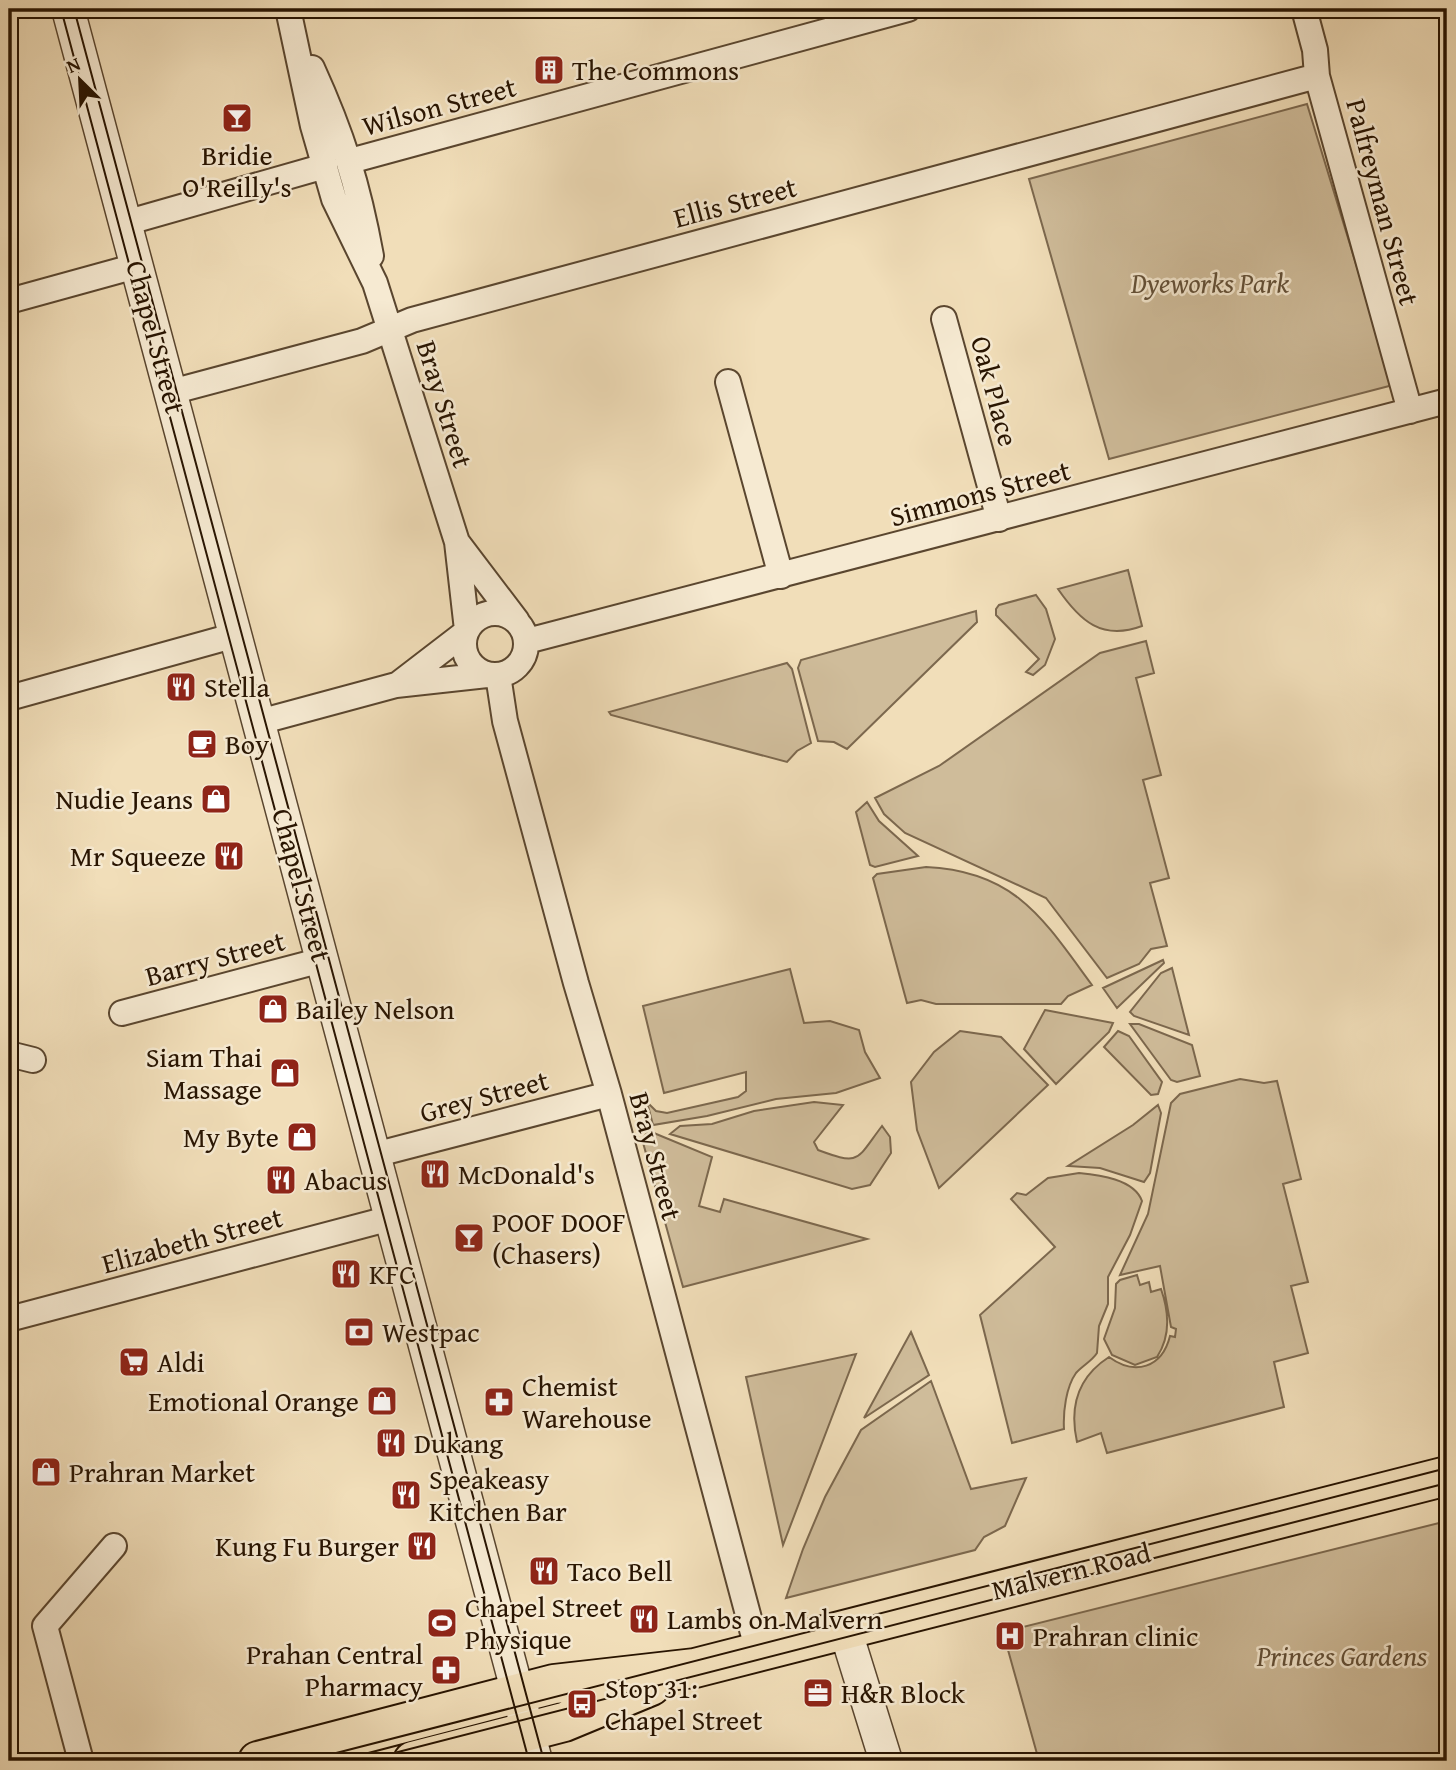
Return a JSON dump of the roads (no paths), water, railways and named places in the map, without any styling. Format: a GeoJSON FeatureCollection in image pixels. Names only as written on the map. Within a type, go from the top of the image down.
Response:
{"type":"FeatureCollection","features":[{"type":"Feature","properties":{"kind":"main road","name":"Malvern Road"},"geometry":{"type":"LineString","coordinates":[[695,1668],[1447,1475]]}},
{"type":"Feature","properties":{"kind":"main road"},"geometry":{"type":"LineString","coordinates":[[258,1761],[554,1684],[695,1668]]}},
{"type":"Feature","properties":{"kind":"main road"},"geometry":{"type":"LineString","coordinates":[[413,1761],[532,1746],[564,1722],[695,1668]]}},
{"type":"Feature","properties":{"kind":"street","name":"Chapel Street"},"geometry":{"type":"LineString","coordinates":[[68,9],[532,1746]]}},
{"type":"Feature","properties":{"kind":"street","name":"Wilson Street"},"geometry":{"type":"LineString","coordinates":[[350,161],[908,9]]}},
{"type":"Feature","properties":{"kind":"street","name":"Palfreyman Street"},"geometry":{"type":"LineString","coordinates":[[1304,9],[1315,50],[1317,76],[1410,411]]}},
{"type":"Feature","properties":{"kind":"street","name":"Bray Street"},"geometry":{"type":"LineString","coordinates":[[292,20],[336,121],[350,161],[359,191],[375,283]]}},
{"type":"Feature","properties":{"kind":"street","name":"Bray Street"},"geometry":{"type":"LineString","coordinates":[[292,20],[313,126],[334,199],[375,283],[457,542],[466,631]]}},
{"type":"Feature","properties":{"kind":"street","name":"Ellis Street"},"geometry":{"type":"LineString","coordinates":[[171,392],[362,341],[412,320],[1317,76]]}},
{"type":"Feature","properties":{"kind":"street"},"geometry":{"type":"LineString","coordinates":[[125,223],[325,166]]}},
{"type":"Feature","properties":{"kind":"street"},"geometry":{"type":"LineString","coordinates":[[9,301],[136,266]]}},
{"type":"Feature","properties":{"kind":"street","name":"Oak Place"},"geometry":{"type":"LineString","coordinates":[[944,319],[999,519]]}},
{"type":"Feature","properties":{"kind":"street"},"geometry":{"type":"LineString","coordinates":[[728,382],[781,576]]}},
{"type":"Feature","properties":{"kind":"street","name":"Simmons Street"},"geometry":{"type":"LineString","coordinates":[[522,631],[781,576],[1447,401]]}},
{"type":"Feature","properties":{"kind":"street","name":"Bray Street"},"geometry":{"type":"LineString","coordinates":[[457,542],[522,631]]}},
{"type":"Feature","properties":{"kind":"street"},"geometry":{"type":"LineString","coordinates":[[259,722],[396,685],[508,673],[523,660],[522,631],[499,612],[490,613],[472,622],[466,631],[396,685]]}},
{"type":"Feature","properties":{"kind":"street"},"geometry":{"type":"LineString","coordinates":[[466,631],[463,643],[470,663],[492,675]]}},
{"type":"Feature","properties":{"kind":"street"},"geometry":{"type":"LineString","coordinates":[[9,698],[236,635]]}},
{"type":"Feature","properties":{"kind":"street","name":"Bray Street"},"geometry":{"type":"LineString","coordinates":[[492,675],[582,1007],[609,1094],[758,1651]]}},
{"type":"Feature","properties":{"kind":"street","name":"Barry Street"},"geometry":{"type":"LineString","coordinates":[[122,1013],[322,960]]}},
{"type":"Feature","properties":{"kind":"street"},"geometry":{"type":"LineString","coordinates":[[9,1054],[33,1060]]}},
{"type":"Feature","properties":{"kind":"street","name":"Grey Street"},"geometry":{"type":"LineString","coordinates":[[374,1155],[609,1094]]}},
{"type":"Feature","properties":{"kind":"street","name":"Elizabeth Street"},"geometry":{"type":"LineString","coordinates":[[9,1319],[391,1218]]}},
{"type":"Feature","properties":{"kind":"street"},"geometry":{"type":"LineString","coordinates":[[81,1761],[45,1626],[114,1546]]}},
{"type":"Feature","properties":{"kind":"street"},"geometry":{"type":"LineString","coordinates":[[845,1629],[886,1761]]}},
{"type":"Feature","properties":{"kind":"tram line"},"geometry":{"type":"LineString","coordinates":[[61,9],[529,1761]]}},
{"type":"Feature","properties":{"kind":"tram line"},"geometry":{"type":"LineString","coordinates":[[74,9],[544,1761]]}},
{"type":"Feature","properties":{"kind":"tram line"},"geometry":{"type":"LineString","coordinates":[[305,1761],[1447,1468]]}},
{"type":"Feature","properties":{"kind":"tram line"},"geometry":{"type":"LineString","coordinates":[[363,1761],[1447,1483]]}},
{"type":"Feature","properties":{"kind":"place","name":"The Commons"},"geometry":{"type":"Point","coordinates":[549,70]}},
{"type":"Feature","properties":{"kind":"place","name":"Bridie O'Reilly's"},"geometry":{"type":"Point","coordinates":[237,118]}},
{"type":"Feature","properties":{"kind":"place","name":"Stella"},"geometry":{"type":"Point","coordinates":[181,687]}},
{"type":"Feature","properties":{"kind":"place","name":"Boy"},"geometry":{"type":"Point","coordinates":[202,744]}},
{"type":"Feature","properties":{"kind":"place","name":"Nudie Jeans"},"geometry":{"type":"Point","coordinates":[216,799]}},
{"type":"Feature","properties":{"kind":"place","name":"Mr Squeeze"},"geometry":{"type":"Point","coordinates":[229,856]}},
{"type":"Feature","properties":{"kind":"place","name":"Bailey Nelson"},"geometry":{"type":"Point","coordinates":[273,1009]}},
{"type":"Feature","properties":{"kind":"place","name":"Siam Thai Massage"},"geometry":{"type":"Point","coordinates":[285,1073]}},
{"type":"Feature","properties":{"kind":"place","name":"My Byte"},"geometry":{"type":"Point","coordinates":[302,1137]}},
{"type":"Feature","properties":{"kind":"place","name":"McDonald's"},"geometry":{"type":"Point","coordinates":[435,1174]}},
{"type":"Feature","properties":{"kind":"place","name":"Abacus"},"geometry":{"type":"Point","coordinates":[281,1180]}},
{"type":"Feature","properties":{"kind":"place","name":"POOF DOOF (Chasers)"},"geometry":{"type":"Point","coordinates":[469,1238]}},
{"type":"Feature","properties":{"kind":"place","name":"KFC"},"geometry":{"type":"Point","coordinates":[346,1274]}},
{"type":"Feature","properties":{"kind":"place","name":"Westpac"},"geometry":{"type":"Point","coordinates":[359,1332]}},
{"type":"Feature","properties":{"kind":"place","name":"Aldi"},"geometry":{"type":"Point","coordinates":[134,1362]}},
{"type":"Feature","properties":{"kind":"place","name":"Emotional Orange"},"geometry":{"type":"Point","coordinates":[382,1401]}},
{"type":"Feature","properties":{"kind":"place","name":"Chemist Warehouse"},"geometry":{"type":"Point","coordinates":[499,1402]}},
{"type":"Feature","properties":{"kind":"place","name":"Dukang"},"geometry":{"type":"Point","coordinates":[391,1443]}},
{"type":"Feature","properties":{"kind":"place","name":"Prahran Market"},"geometry":{"type":"Point","coordinates":[46,1472]}},
{"type":"Feature","properties":{"kind":"place","name":"Speakeasy Kitchen Bar"},"geometry":{"type":"Point","coordinates":[406,1495]}},
{"type":"Feature","properties":{"kind":"place","name":"Kung Fu Burger"},"geometry":{"type":"Point","coordinates":[422,1546]}},
{"type":"Feature","properties":{"kind":"place","name":"Taco Bell"},"geometry":{"type":"Point","coordinates":[544,1571]}},
{"type":"Feature","properties":{"kind":"place","name":"Lambs on Malvern"},"geometry":{"type":"Point","coordinates":[644,1619]}},
{"type":"Feature","properties":{"kind":"place","name":"Chapel Street Physique"},"geometry":{"type":"Point","coordinates":[442,1623]}},
{"type":"Feature","properties":{"kind":"place","name":"Prahran clinic"},"geometry":{"type":"Point","coordinates":[1010,1636]}},
{"type":"Feature","properties":{"kind":"place","name":"Prahan Central Pharmacy"},"geometry":{"type":"Point","coordinates":[446,1670]}},
{"type":"Feature","properties":{"kind":"place","name":"H&R Block"},"geometry":{"type":"Point","coordinates":[818,1693]}},
{"type":"Feature","properties":{"kind":"place","name":"Stop 31: Chapel Street"},"geometry":{"type":"Point","coordinates":[582,1704]}},
{"type":"Feature","properties":{"kind":"park label","name":"Dyeworks Park"},"geometry":{"type":"Point","coordinates":[1210,283]}},
{"type":"Feature","properties":{"kind":"park label","name":"Princes Gardens"},"geometry":{"type":"Point","coordinates":[1342,1656]}}]}
